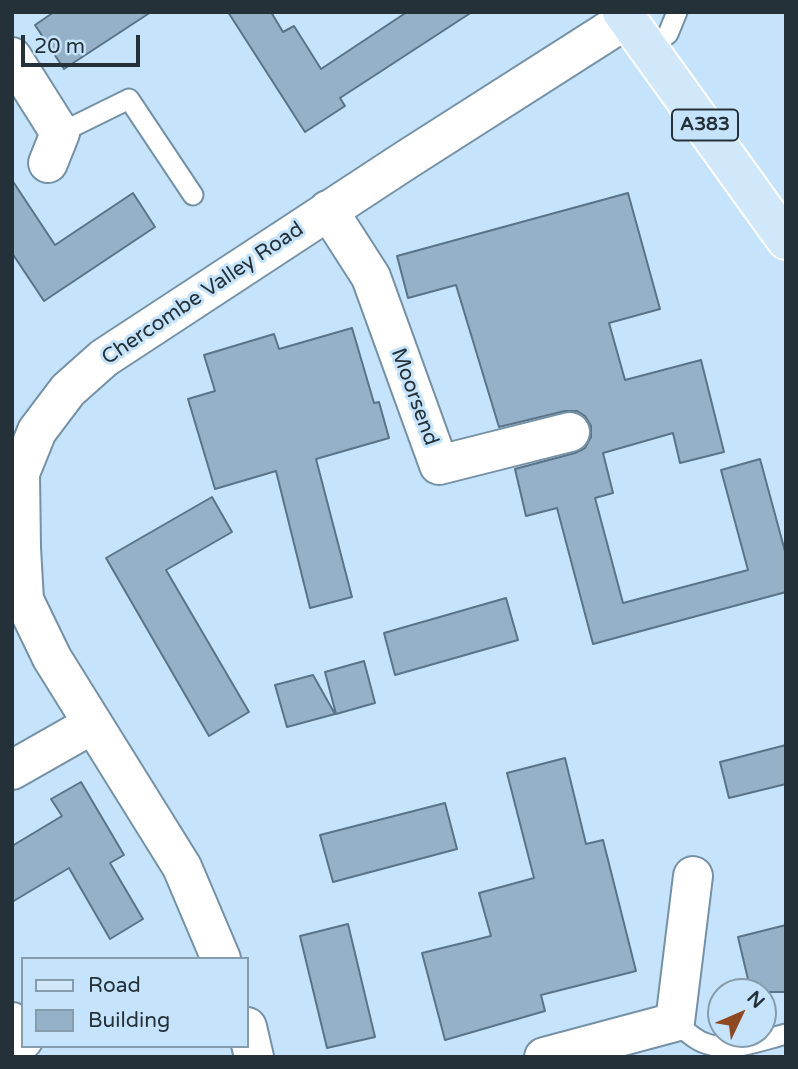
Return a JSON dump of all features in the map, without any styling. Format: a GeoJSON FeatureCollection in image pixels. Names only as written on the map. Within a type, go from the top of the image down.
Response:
{"type":"FeatureCollection","features":[{"type":"Feature","properties":{"kind":"main road","name":"A383"},"geometry":{"type":"LineString","coordinates":[[632,26],[786,240]]}},
{"type":"Feature","properties":{"kind":"street","name":"Chercombe Valley Road"},"geometry":{"type":"LineString","coordinates":[[219,957],[182,867],[52,658],[24,600],[16,472],[37,430],[68,390],[104,358],[328,210],[632,26]]}},
{"type":"Feature","properties":{"kind":"street"},"geometry":{"type":"LineString","coordinates":[[12,57],[54,148]]}},
{"type":"Feature","properties":{"kind":"street","name":"Moorsend"},"geometry":{"type":"LineString","coordinates":[[328,210],[371,277],[439,465],[570,432]]}},
{"type":"Feature","properties":{"kind":"street"},"geometry":{"type":"LineString","coordinates":[[12,770],[93,724]]}},
{"type":"Feature","properties":{"kind":"street"},"geometry":{"type":"LineString","coordinates":[[544,1057],[674,1022],[693,876]]}},
{"type":"Feature","properties":{"kind":"street"},"geometry":{"type":"LineString","coordinates":[[248,1031],[254,1057]]}},
{"type":"Feature","properties":{"kind":"lane"},"geometry":{"type":"LineString","coordinates":[[632,26],[668,34],[677,12]]}},
{"type":"Feature","properties":{"kind":"lane"},"geometry":{"type":"LineString","coordinates":[[54,148],[129,99],[193,195]]}},
{"type":"Feature","properties":{"kind":"lane"},"geometry":{"type":"LineString","coordinates":[[674,1022],[701,1042],[719,1047],[739,1047],[786,1034]]}},
{"type":"Feature","properties":{"kind":"building"},"geometry":{"type":"Polygon","coordinates":[[[54,12],[151,12],[64,69],[35,25],[54,12]]]}},
{"type":"Feature","properties":{"kind":"building"},"geometry":{"type":"Polygon","coordinates":[[[228,12],[271,12],[283,32],[294,26],[321,69],[407,12],[472,12],[340,98],[345,106],[305,132],[228,12]]]}},
{"type":"Feature","properties":{"kind":"building"},"geometry":{"type":"Polygon","coordinates":[[[12,180],[55,245],[133,193],[155,227],[44,301],[12,253],[12,180]]]}},
{"type":"Feature","properties":{"kind":"building"},"geometry":{"type":"Polygon","coordinates":[[[628,193],[660,309],[609,323],[625,380],[701,360],[724,452],[680,463],[673,433],[603,453],[613,493],[595,498],[623,603],[748,570],[721,470],[760,459],[786,555],[786,592],[593,644],[557,508],[526,516],[515,469],[585,448],[591,437],[591,426],[585,416],[577,411],[565,411],[499,427],[456,285],[408,298],[397,256],[628,193]]]}},
{"type":"Feature","properties":{"kind":"building"},"geometry":{"type":"Polygon","coordinates":[[[352,328],[374,403],[379,402],[389,438],[316,459],[352,597],[310,608],[276,471],[215,489],[188,399],[215,391],[204,355],[274,334],[279,349],[352,328]]]}},
{"type":"Feature","properties":{"kind":"building"},"geometry":{"type":"Polygon","coordinates":[[[212,497],[232,532],[166,570],[249,712],[209,736],[106,558],[212,497]]]}},
{"type":"Feature","properties":{"kind":"building"},"geometry":{"type":"Polygon","coordinates":[[[506,598],[518,640],[395,675],[384,633],[506,598]]]}},
{"type":"Feature","properties":{"kind":"building"},"geometry":{"type":"Polygon","coordinates":[[[364,661],[375,703],[336,714],[325,672],[364,661]]]}},
{"type":"Feature","properties":{"kind":"building"},"geometry":{"type":"Polygon","coordinates":[[[313,675],[335,714],[287,727],[275,685],[313,675]]]}},
{"type":"Feature","properties":{"kind":"building"},"geometry":{"type":"Polygon","coordinates":[[[786,745],[786,784],[729,798],[720,762],[786,745]]]}},
{"type":"Feature","properties":{"kind":"building"},"geometry":{"type":"Polygon","coordinates":[[[565,758],[586,844],[603,840],[636,971],[541,995],[545,1011],[445,1040],[422,953],[491,936],[479,893],[534,878],[507,773],[565,758]]]}},
{"type":"Feature","properties":{"kind":"building"},"geometry":{"type":"Polygon","coordinates":[[[81,782],[124,855],[110,863],[143,919],[110,939],[69,868],[12,902],[12,846],[62,816],[51,799],[81,782]]]}},
{"type":"Feature","properties":{"kind":"building"},"geometry":{"type":"Polygon","coordinates":[[[445,803],[457,849],[333,882],[320,835],[445,803]]]}},
{"type":"Feature","properties":{"kind":"building"},"geometry":{"type":"Polygon","coordinates":[[[348,924],[375,1037],[327,1048],[300,936],[348,924]]]}},
{"type":"Feature","properties":{"kind":"building"},"geometry":{"type":"Polygon","coordinates":[[[786,925],[786,992],[777,992],[777,978],[748,978],[738,937],[786,925]]]}}]}
